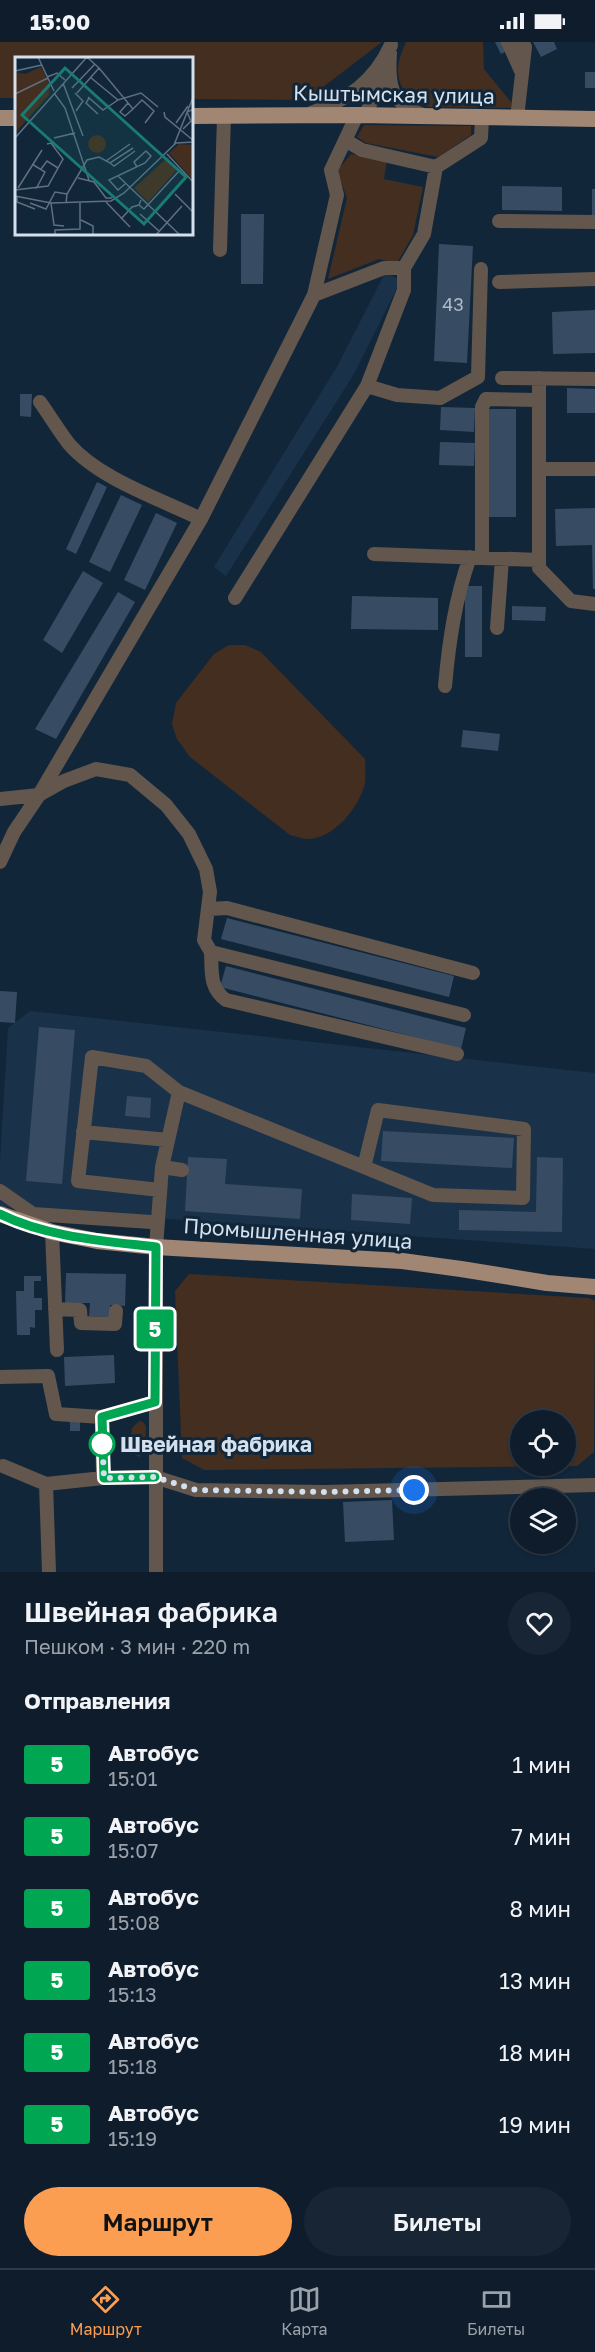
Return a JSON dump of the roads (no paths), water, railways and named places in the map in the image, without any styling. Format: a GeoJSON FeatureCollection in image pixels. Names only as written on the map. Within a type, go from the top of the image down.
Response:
{"type":"FeatureCollection","features":[{"type":"Feature","properties":{"kind":"main road","name":"Кыштымская улица"},"geometry":{"type":"LineString","coordinates":[[194,116],[482,117],[518,110],[595,119]]}},
{"type":"Feature","properties":{"kind":"main road","name":"Промышленная улица"},"geometry":{"type":"LineString","coordinates":[[0,1214],[52,1232],[97,1240],[156,1247],[402,1262],[547,1283],[595,1287]]}},
{"type":"Feature","properties":{"kind":"street"},"geometry":{"type":"LineString","coordinates":[[508,42],[522,73]]}},
{"type":"Feature","properties":{"kind":"street"},"geometry":{"type":"LineString","coordinates":[[518,110],[525,47],[522,42]]}},
{"type":"Feature","properties":{"kind":"street"},"geometry":{"type":"LineString","coordinates":[[0,862],[14,832],[39,795],[201,519],[314,295],[337,195],[331,170],[345,140],[362,115],[391,43]]}},
{"type":"Feature","properties":{"kind":"street"},"geometry":{"type":"LineString","coordinates":[[305,115],[327,107],[358,89],[373,76],[384,61],[391,43]]}},
{"type":"Feature","properties":{"kind":"street"},"geometry":{"type":"LineString","coordinates":[[391,43],[390,86],[397,100],[408,110],[425,116]]}},
{"type":"Feature","properties":{"kind":"street"},"geometry":{"type":"LineString","coordinates":[[220,250],[225,116]]}},
{"type":"Feature","properties":{"kind":"street"},"geometry":{"type":"LineString","coordinates":[[345,140],[362,150],[436,167],[481,138],[482,117]]}},
{"type":"Feature","properties":{"kind":"street"},"geometry":{"type":"LineString","coordinates":[[235,598],[367,386],[404,290],[404,268],[424,234],[436,167]]}},
{"type":"Feature","properties":{"kind":"street"},"geometry":{"type":"LineString","coordinates":[[499,221],[595,222]]}},
{"type":"Feature","properties":{"kind":"street"},"geometry":{"type":"LineString","coordinates":[[314,295],[384,268],[404,268]]}},
{"type":"Feature","properties":{"kind":"street"},"geometry":{"type":"LineString","coordinates":[[367,386],[397,395],[440,398],[478,377],[481,269]]}},
{"type":"Feature","properties":{"kind":"street"},"geometry":{"type":"LineString","coordinates":[[499,282],[595,279]]}},
{"type":"Feature","properties":{"kind":"street"},"geometry":{"type":"LineString","coordinates":[[502,378],[595,379]]}},
{"type":"Feature","properties":{"kind":"street"},"geometry":{"type":"LineString","coordinates":[[539,378],[539,568],[571,601],[595,604]]}},
{"type":"Feature","properties":{"kind":"street"},"geometry":{"type":"LineString","coordinates":[[445,686],[450,637],[461,582],[476,557],[482,406],[486,399],[539,400]]}},
{"type":"Feature","properties":{"kind":"street"},"geometry":{"type":"LineString","coordinates":[[40,402],[70,444],[87,461],[113,477],[201,519]]}},
{"type":"Feature","properties":{"kind":"street"},"geometry":{"type":"LineString","coordinates":[[539,469],[595,469]]}},
{"type":"Feature","properties":{"kind":"street"},"geometry":{"type":"LineString","coordinates":[[374,554],[539,560]]}},
{"type":"Feature","properties":{"kind":"street"},"geometry":{"type":"LineString","coordinates":[[497,628],[502,559]]}},
{"type":"Feature","properties":{"kind":"street"},"geometry":{"type":"LineString","coordinates":[[0,799],[39,795],[64,781],[96,770],[130,775],[166,805],[189,834],[207,869],[209,909],[204,940],[211,952],[212,984],[219,995],[226,1000],[457,1054]]}},
{"type":"Feature","properties":{"kind":"street"},"geometry":{"type":"LineString","coordinates":[[209,909],[227,909],[473,973]]}},
{"type":"Feature","properties":{"kind":"street"},"geometry":{"type":"LineString","coordinates":[[211,952],[464,1015]]}},
{"type":"Feature","properties":{"kind":"street"},"geometry":{"type":"LineString","coordinates":[[160,1190],[78,1181],[92,1057],[146,1066],[179,1092],[433,1195],[523,1198],[524,1129],[378,1110],[364,1167]]}},
{"type":"Feature","properties":{"kind":"street"},"geometry":{"type":"LineString","coordinates":[[156,1572],[156,1247],[162,1167],[179,1092]]}},
{"type":"Feature","properties":{"kind":"street"},"geometry":{"type":"LineString","coordinates":[[83,1132],[168,1140]]}},
{"type":"Feature","properties":{"kind":"street"},"geometry":{"type":"LineString","coordinates":[[162,1167],[182,1170]]}},
{"type":"Feature","properties":{"kind":"street"},"geometry":{"type":"LineString","coordinates":[[0,1191],[33,1214],[151,1222]]}},
{"type":"Feature","properties":{"kind":"street"},"geometry":{"type":"LineString","coordinates":[[52,1232],[57,1350]]}},
{"type":"Feature","properties":{"kind":"street"},"geometry":{"type":"LineString","coordinates":[[55,1309],[80,1310],[81,1323],[116,1324],[116,1311]]}},
{"type":"Feature","properties":{"kind":"street"},"geometry":{"type":"LineString","coordinates":[[0,1377],[48,1376],[56,1414],[102,1417],[155,1402]]}},
{"type":"Feature","properties":{"kind":"street"},"geometry":{"type":"LineString","coordinates":[[102,1417],[104,1478]]}},
{"type":"Feature","properties":{"kind":"street"},"geometry":{"type":"LineString","coordinates":[[3,1466],[46,1484],[104,1478],[155,1477],[196,1490],[219,1491],[324,1492],[595,1485]]}},
{"type":"Feature","properties":{"kind":"street"},"geometry":{"type":"LineString","coordinates":[[46,1484],[49,1572]]}},
{"type":"Feature","properties":{"kind":"place","name":"Швейная фабрика"},"geometry":{"type":"Point","coordinates":[102,1444]}}]}
